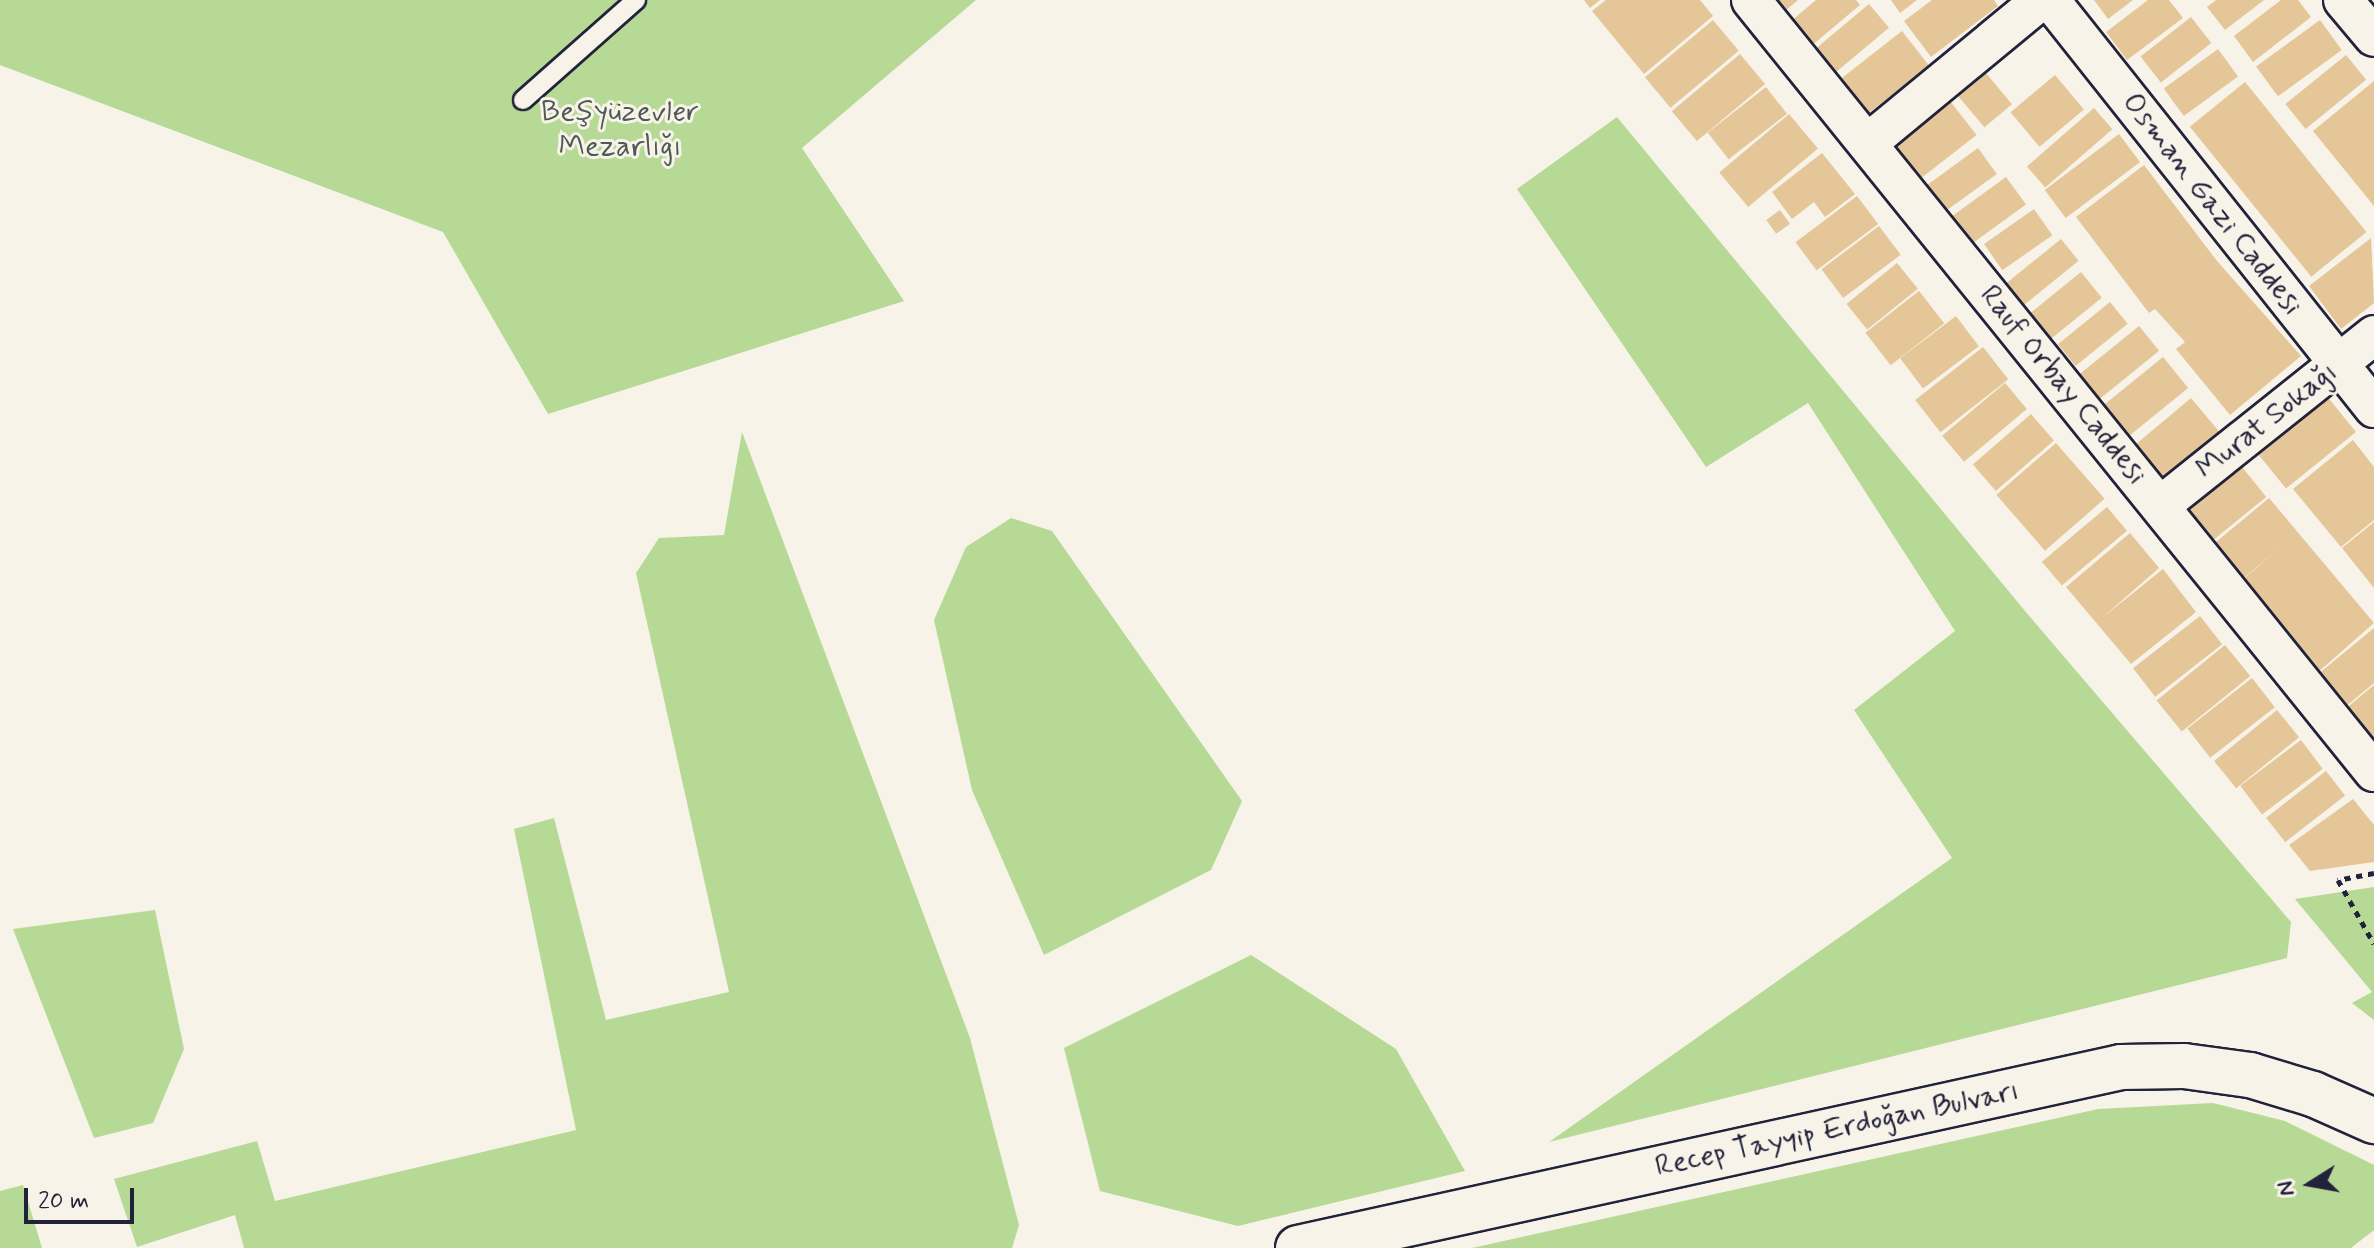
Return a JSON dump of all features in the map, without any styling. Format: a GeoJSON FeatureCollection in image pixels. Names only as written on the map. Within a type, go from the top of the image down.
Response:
{"type":"FeatureCollection","features":[{"type":"Feature","properties":{"kind":"street","name":"Rauf Orbay Caddesi"},"geometry":{"type":"LineString","coordinates":[[1751,0],[1869,142],[2374,772]]}},
{"type":"Feature","properties":{"kind":"street"},"geometry":{"type":"LineString","coordinates":[[1869,142],[2041,0]]}},
{"type":"Feature","properties":{"kind":"street","name":"Osman Gazi Caddesi"},"geometry":{"type":"LineString","coordinates":[[2050,0],[2374,408]]}},
{"type":"Feature","properties":{"kind":"street"},"geometry":{"type":"LineString","coordinates":[[2343,0],[2374,37]]}},
{"type":"Feature","properties":{"kind":"street","name":"Murat Sokağı"},"geometry":{"type":"LineString","coordinates":[[2160,506],[2374,335]]}},
{"type":"Feature","properties":{"kind":"street","name":"Recep Tayyip Erdoğan Bulvarı"},"geometry":{"type":"LineString","coordinates":[[1300,1248],[2121,1067],[2184,1066],[2250,1075],[2313,1094],[2374,1121]]}},
{"type":"Feature","properties":{"kind":"lane"},"geometry":{"type":"LineString","coordinates":[[523,100],[636,0]]}},
{"type":"Feature","properties":{"kind":"path"},"geometry":{"type":"LineString","coordinates":[[2374,873],[2338,880],[2374,944]]}},
{"type":"Feature","properties":{"kind":"green space","name":"Beşyüzevler Mezarlığı"},"geometry":{"type":"Polygon","coordinates":[[[0,0],[976,0],[802,148],[904,301],[548,414],[443,232],[0,65],[0,0]]]}},
{"type":"Feature","properties":{"kind":"green space"},"geometry":{"type":"Polygon","coordinates":[[[1617,117],[2025,611],[2291,922],[2287,958],[1549,1142],[1952,858],[1854,710],[1955,631],[1808,403],[1706,467],[1517,189],[1617,117]]]}},
{"type":"Feature","properties":{"kind":"green space"},"geometry":{"type":"Polygon","coordinates":[[[742,432],[970,1038],[1019,1225],[1012,1248],[244,1248],[235,1215],[137,1247],[114,1179],[257,1141],[275,1201],[576,1130],[514,829],[554,818],[606,1020],[729,992],[636,573],[659,538],[724,535],[742,432]]]}},
{"type":"Feature","properties":{"kind":"green space"},"geometry":{"type":"Polygon","coordinates":[[[1011,518],[1052,531],[1242,801],[1211,870],[1044,955],[972,790],[934,620],[966,547],[1011,518]]]}},
{"type":"Feature","properties":{"kind":"green space"},"geometry":{"type":"Polygon","coordinates":[[[2374,887],[2374,1020],[2352,1003],[2372,992],[2295,899],[2374,887]]]}},
{"type":"Feature","properties":{"kind":"green space"},"geometry":{"type":"Polygon","coordinates":[[[155,910],[184,1049],[153,1123],[94,1138],[13,929],[155,910]]]}},
{"type":"Feature","properties":{"kind":"green space"},"geometry":{"type":"Polygon","coordinates":[[[1251,955],[1396,1049],[1465,1171],[1238,1226],[1100,1191],[1064,1048],[1251,955]]]}},
{"type":"Feature","properties":{"kind":"green space"},"geometry":{"type":"Polygon","coordinates":[[[2213,1103],[2285,1121],[2374,1165],[2374,1230],[2351,1248],[1472,1248],[2098,1109],[2213,1103]]]}},
{"type":"Feature","properties":{"kind":"green space"},"geometry":{"type":"Polygon","coordinates":[[[23,1185],[42,1248],[0,1248],[0,1191],[23,1185]]]}},
{"type":"Feature","properties":{"kind":"building"},"geometry":{"type":"Polygon","coordinates":[[[1584,0],[1600,0],[1590,8],[1584,0]]]}},
{"type":"Feature","properties":{"kind":"building"},"geometry":{"type":"Polygon","coordinates":[[[1606,0],[1700,0],[1713,16],[1644,74],[1592,11],[1606,0]]]}},
{"type":"Feature","properties":{"kind":"building"},"geometry":{"type":"Polygon","coordinates":[[[1775,0],[1798,0],[1784,12],[1775,0]]]}},
{"type":"Feature","properties":{"kind":"building"},"geometry":{"type":"Polygon","coordinates":[[[1816,0],[1856,0],[1860,5],[1804,52],[1784,27],[1816,0]]]}},
{"type":"Feature","properties":{"kind":"building"},"geometry":{"type":"Polygon","coordinates":[[[1891,0],[1917,0],[1900,13],[1891,0]]]}},
{"type":"Feature","properties":{"kind":"building"},"geometry":{"type":"Polygon","coordinates":[[[1932,0],[1994,0],[1998,6],[1931,57],[1904,21],[1932,0]]]}},
{"type":"Feature","properties":{"kind":"building"},"geometry":{"type":"Polygon","coordinates":[[[2094,0],[2133,0],[2108,19],[2094,0]]]}},
{"type":"Feature","properties":{"kind":"building"},"geometry":{"type":"Polygon","coordinates":[[[2148,0],[2169,0],[2183,18],[2127,60],[2106,32],[2148,0]]]}},
{"type":"Feature","properties":{"kind":"building"},"geometry":{"type":"Polygon","coordinates":[[[2216,0],[2264,0],[2225,30],[2207,7],[2216,0]]]}},
{"type":"Feature","properties":{"kind":"building"},"geometry":{"type":"Polygon","coordinates":[[[2281,0],[2298,0],[2311,17],[2253,62],[2234,36],[2281,0]]]}},
{"type":"Feature","properties":{"kind":"building"},"geometry":{"type":"Polygon","coordinates":[[[1869,4],[1889,28],[1832,75],[1812,52],[1869,4]]]}},
{"type":"Feature","properties":{"kind":"building"},"geometry":{"type":"Polygon","coordinates":[[[2191,17],[2211,43],[2161,82],[2141,56],[2191,17]]]}},
{"type":"Feature","properties":{"kind":"building"},"geometry":{"type":"Polygon","coordinates":[[[1713,20],[1739,51],[1671,108],[1645,77],[1713,20]]]}},
{"type":"Feature","properties":{"kind":"building"},"geometry":{"type":"Polygon","coordinates":[[[2320,20],[2342,50],[2278,96],[2256,66],[2320,20]]]}},
{"type":"Feature","properties":{"kind":"building"},"geometry":{"type":"Polygon","coordinates":[[[1902,31],[1929,66],[1863,117],[1836,83],[1902,31]]]}},
{"type":"Feature","properties":{"kind":"building"},"geometry":{"type":"Polygon","coordinates":[[[2218,49],[2238,77],[2184,116],[2164,88],[2218,49]]]}},
{"type":"Feature","properties":{"kind":"building"},"geometry":{"type":"Polygon","coordinates":[[[1740,54],[1765,84],[1697,141],[1672,111],[1740,54]]]}},
{"type":"Feature","properties":{"kind":"building"},"geometry":{"type":"Polygon","coordinates":[[[2346,55],[2366,80],[2306,129],[2285,104],[2346,55]]]}},
{"type":"Feature","properties":{"kind":"building"},"geometry":{"type":"Polygon","coordinates":[[[1985,72],[2012,104],[1984,127],[1957,95],[1985,72]]]}},
{"type":"Feature","properties":{"kind":"building"},"geometry":{"type":"Polygon","coordinates":[[[2055,75],[2084,109],[2039,147],[2011,112],[2055,75]]]}},
{"type":"Feature","properties":{"kind":"building"},"geometry":{"type":"Polygon","coordinates":[[[2374,81],[2374,206],[2313,131],[2374,81]]]}},
{"type":"Feature","properties":{"kind":"building"},"geometry":{"type":"Polygon","coordinates":[[[2245,82],[2366,232],[2311,277],[2190,127],[2245,82]]]}},
{"type":"Feature","properties":{"kind":"building"},"geometry":{"type":"Polygon","coordinates":[[[1766,87],[1787,114],[1729,159],[1708,133],[1766,87]]]}},
{"type":"Feature","properties":{"kind":"building"},"geometry":{"type":"Polygon","coordinates":[[[1950,101],[1976,135],[1917,181],[1891,147],[1950,101]]]}},
{"type":"Feature","properties":{"kind":"building"},"geometry":{"type":"Polygon","coordinates":[[[2094,108],[2112,129],[2045,188],[2027,166],[2094,108]]]}},
{"type":"Feature","properties":{"kind":"building"},"geometry":{"type":"Polygon","coordinates":[[[1789,114],[1818,148],[1748,207],[1719,172],[1789,114]]]}},
{"type":"Feature","properties":{"kind":"building"},"geometry":{"type":"Polygon","coordinates":[[[2119,134],[2140,162],[2066,218],[2045,190],[2119,134]]]}},
{"type":"Feature","properties":{"kind":"building"},"geometry":{"type":"Polygon","coordinates":[[[1978,148],[1997,174],[1943,213],[1924,187],[1978,148]]]}},
{"type":"Feature","properties":{"kind":"building"},"geometry":{"type":"Polygon","coordinates":[[[1822,153],[1855,194],[1825,217],[1814,202],[1792,219],[1772,192],[1822,153]]]}},
{"type":"Feature","properties":{"kind":"building"},"geometry":{"type":"Polygon","coordinates":[[[2144,165],[2217,261],[2301,356],[2230,415],[2176,349],[2185,342],[2155,309],[2149,313],[2076,217],[2144,165]]]}},
{"type":"Feature","properties":{"kind":"building"},"geometry":{"type":"Polygon","coordinates":[[[2006,177],[2026,205],[1970,245],[1950,218],[2006,177]]]}},
{"type":"Feature","properties":{"kind":"building"},"geometry":{"type":"Polygon","coordinates":[[[1857,196],[1878,224],[1817,270],[1796,242],[1857,196]]]}},
{"type":"Feature","properties":{"kind":"building"},"geometry":{"type":"Polygon","coordinates":[[[2034,209],[2052,235],[2002,270],[1984,244],[2034,209]]]}},
{"type":"Feature","properties":{"kind":"building"},"geometry":{"type":"Polygon","coordinates":[[[1780,210],[1790,224],[1776,234],[1766,220],[1780,210]]]}},
{"type":"Feature","properties":{"kind":"building"},"geometry":{"type":"Polygon","coordinates":[[[1879,226],[1901,255],[1843,298],[1821,269],[1879,226]]]}},
{"type":"Feature","properties":{"kind":"building"},"geometry":{"type":"Polygon","coordinates":[[[2371,238],[2374,303],[2341,329],[2309,286],[2371,238]]]}},
{"type":"Feature","properties":{"kind":"building"},"geometry":{"type":"Polygon","coordinates":[[[2061,239],[2079,261],[2021,307],[2003,286],[2061,239]]]}},
{"type":"Feature","properties":{"kind":"building"},"geometry":{"type":"Polygon","coordinates":[[[1897,263],[1918,289],[1867,330],[1846,304],[1897,263]]]}},
{"type":"Feature","properties":{"kind":"building"},"geometry":{"type":"Polygon","coordinates":[[[2081,272],[2102,298],[2049,340],[2028,315],[2081,272]]]}},
{"type":"Feature","properties":{"kind":"building"},"geometry":{"type":"Polygon","coordinates":[[[1919,291],[1944,323],[1891,365],[1865,333],[1919,291]]]}},
{"type":"Feature","properties":{"kind":"building"},"geometry":{"type":"Polygon","coordinates":[[[2110,302],[2128,324],[2076,366],[2058,344],[2110,302]]]}},
{"type":"Feature","properties":{"kind":"building"},"geometry":{"type":"Polygon","coordinates":[[[1956,316],[1979,346],[1923,388],[1900,358],[1956,316]]]}},
{"type":"Feature","properties":{"kind":"building"},"geometry":{"type":"Polygon","coordinates":[[[2139,326],[2159,351],[2099,399],[2079,374],[2139,326]]]}},
{"type":"Feature","properties":{"kind":"building"},"geometry":{"type":"Polygon","coordinates":[[[1983,347],[2008,379],[1940,432],[1915,400],[1983,347]]]}},
{"type":"Feature","properties":{"kind":"building"},"geometry":{"type":"Polygon","coordinates":[[[2163,357],[2188,388],[2128,437],[2103,405],[2163,357]]]}},
{"type":"Feature","properties":{"kind":"building"},"geometry":{"type":"Polygon","coordinates":[[[2005,383],[2027,409],[1964,462],[1942,436],[2005,383]]]}},
{"type":"Feature","properties":{"kind":"building"},"geometry":{"type":"Polygon","coordinates":[[[2322,390],[2356,432],[2286,489],[2252,447],[2322,390]]]}},
{"type":"Feature","properties":{"kind":"building"},"geometry":{"type":"Polygon","coordinates":[[[2191,398],[2220,432],[2161,482],[2132,447],[2191,398]]]}},
{"type":"Feature","properties":{"kind":"building"},"geometry":{"type":"Polygon","coordinates":[[[2031,414],[2054,440],[1996,491],[1973,465],[2031,414]]]}},
{"type":"Feature","properties":{"kind":"building"},"geometry":{"type":"Polygon","coordinates":[[[2353,440],[2374,467],[2374,520],[2341,547],[2293,489],[2353,440]]]}},
{"type":"Feature","properties":{"kind":"building"},"geometry":{"type":"Polygon","coordinates":[[[2056,443],[2105,499],[2045,551],[1996,495],[2056,443]]]}},
{"type":"Feature","properties":{"kind":"building"},"geometry":{"type":"Polygon","coordinates":[[[2238,462],[2266,497],[2206,545],[2178,510],[2238,462]]]}},
{"type":"Feature","properties":{"kind":"building"},"geometry":{"type":"Polygon","coordinates":[[[2269,498],[2374,623],[2316,674],[2240,582],[2284,544],[2239,582],[2210,547],[2269,498]]]}},
{"type":"Feature","properties":{"kind":"building"},"geometry":{"type":"Polygon","coordinates":[[[2107,507],[2127,531],[2062,585],[2042,562],[2107,507]]]}},
{"type":"Feature","properties":{"kind":"building"},"geometry":{"type":"Polygon","coordinates":[[[2374,522],[2374,588],[2342,548],[2374,522]]]}},
{"type":"Feature","properties":{"kind":"building"},"geometry":{"type":"Polygon","coordinates":[[[2130,533],[2159,568],[2102,618],[2163,569],[2196,612],[2131,664],[2066,587],[2130,533]]]}},
{"type":"Feature","properties":{"kind":"building"},"geometry":{"type":"Polygon","coordinates":[[[2200,616],[2222,644],[2155,697],[2133,668],[2200,616]]]}},
{"type":"Feature","properties":{"kind":"building"},"geometry":{"type":"Polygon","coordinates":[[[2374,628],[2374,683],[2344,708],[2317,675],[2374,628]]]}},
{"type":"Feature","properties":{"kind":"building"},"geometry":{"type":"Polygon","coordinates":[[[2225,645],[2250,676],[2182,731],[2157,700],[2225,645]]]}},
{"type":"Feature","properties":{"kind":"building"},"geometry":{"type":"Polygon","coordinates":[[[2252,678],[2275,707],[2210,758],[2187,728],[2252,678]]]}},
{"type":"Feature","properties":{"kind":"building"},"geometry":{"type":"Polygon","coordinates":[[[2374,685],[2374,747],[2344,710],[2374,685]]]}},
{"type":"Feature","properties":{"kind":"building"},"geometry":{"type":"Polygon","coordinates":[[[2277,710],[2299,737],[2236,788],[2214,761],[2277,710]]]}},
{"type":"Feature","properties":{"kind":"building"},"geometry":{"type":"Polygon","coordinates":[[[2301,740],[2323,769],[2262,814],[2240,786],[2301,740]]]}},
{"type":"Feature","properties":{"kind":"building"},"geometry":{"type":"Polygon","coordinates":[[[2326,771],[2345,795],[2285,842],[2266,818],[2326,771]]]}},
{"type":"Feature","properties":{"kind":"building"},"geometry":{"type":"Polygon","coordinates":[[[2353,799],[2374,825],[2374,862],[2310,871],[2289,845],[2353,799]]]}}]}
